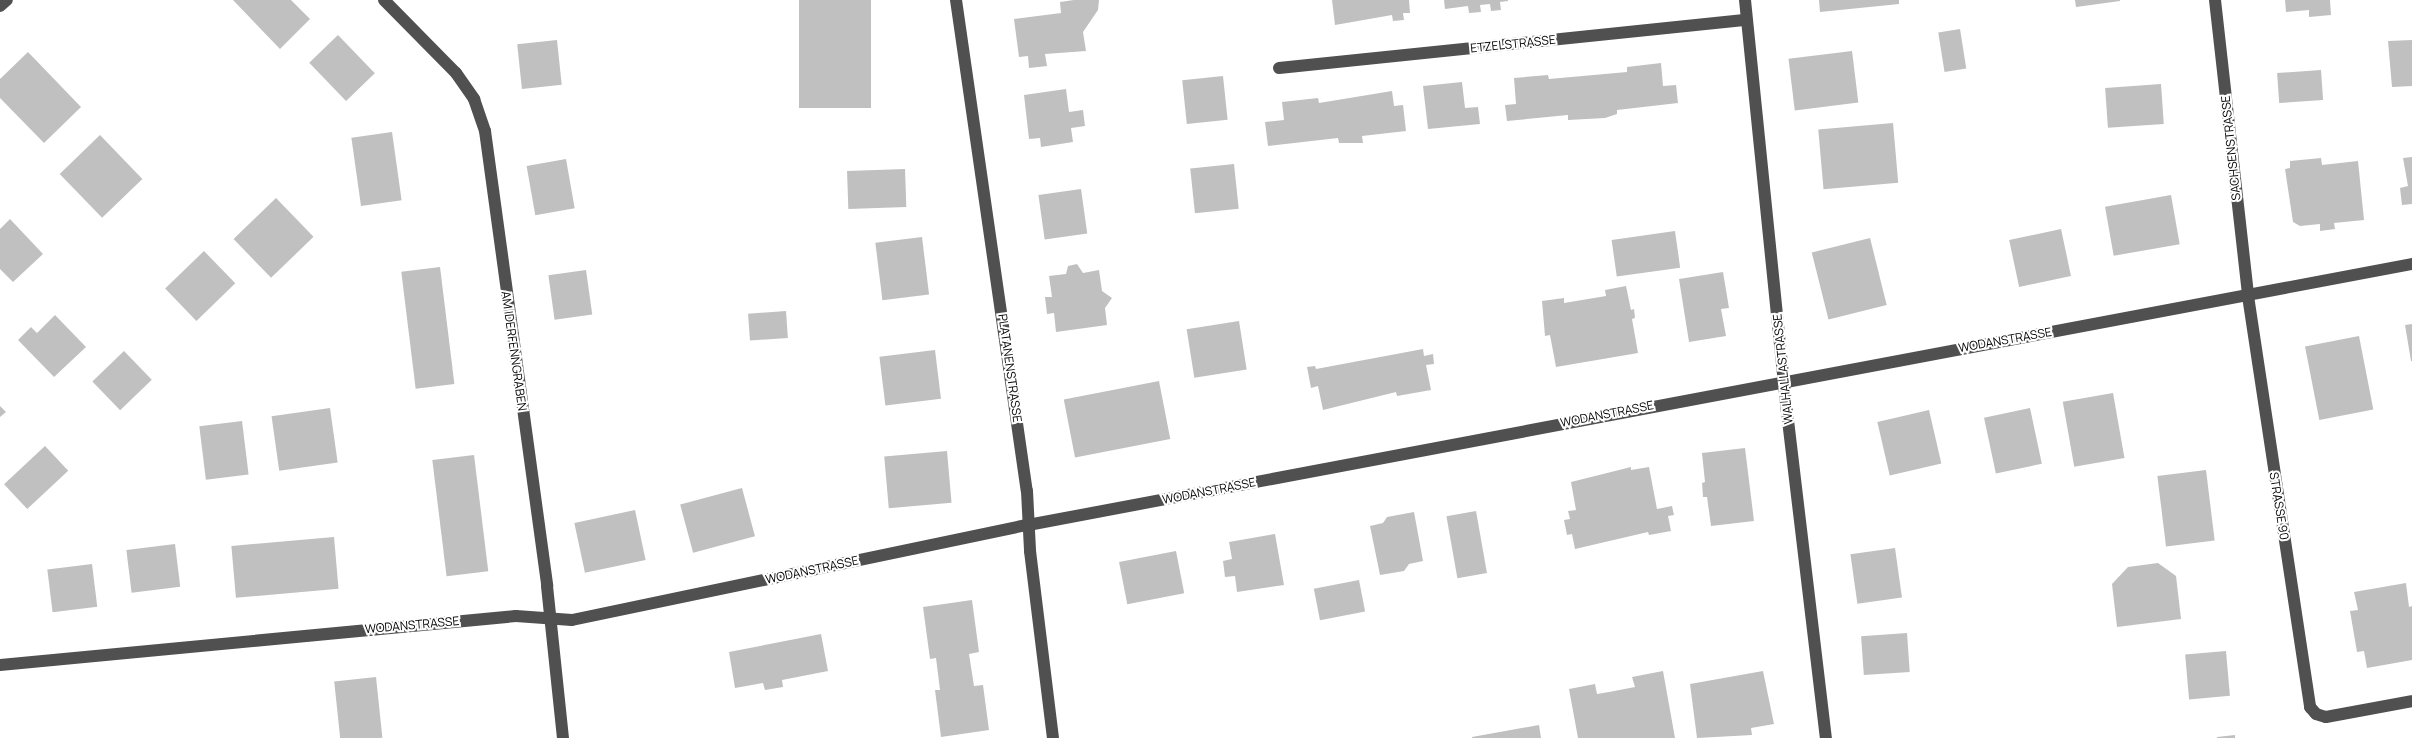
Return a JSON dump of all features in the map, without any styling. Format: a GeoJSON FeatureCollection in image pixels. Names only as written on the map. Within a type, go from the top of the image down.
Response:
{"type":"FeatureCollection","features":[{"type":"Feature","properties":{"kind":"street"},"geometry":{"type":"LineString","coordinates":[[0,6],[7,0]]}},
{"type":"Feature","properties":{"kind":"street","name":"AM IDERFENNGRABEN"},"geometry":{"type":"LineString","coordinates":[[384,0],[456,73],[474,99],[484,131],[550,617],[563,738]]}},
{"type":"Feature","properties":{"kind":"street","name":"PLATANENSTRASSE"},"geometry":{"type":"LineString","coordinates":[[956,0],[1027,491],[1028,525],[1053,738]]}},
{"type":"Feature","properties":{"kind":"street","name":"WALHALLASTRASSE"},"geometry":{"type":"LineString","coordinates":[[1745,0],[1784,380],[1826,738]]}},
{"type":"Feature","properties":{"kind":"street","name":"SACHSENSTRASSE"},"geometry":{"type":"LineString","coordinates":[[2215,0],[2248,296]]}},
{"type":"Feature","properties":{"kind":"street","name":"ETZELSTRASSE"},"geometry":{"type":"LineString","coordinates":[[1279,68],[1747,20]]}},
{"type":"Feature","properties":{"kind":"street","name":"WODANSTRASSE"},"geometry":{"type":"LineString","coordinates":[[0,665],[516,616],[572,620],[1028,525],[1784,380],[2248,296],[2412,264]]}},
{"type":"Feature","properties":{"kind":"street","name":"STRASSE 90"},"geometry":{"type":"LineString","coordinates":[[2248,296],[2309,703],[2316,714],[2331,716],[2412,702]]}},
{"type":"Feature","properties":{"kind":"building"},"geometry":{"type":"Polygon","coordinates":[[[233,0],[291,0],[310,19],[280,49],[233,0]]]}},
{"type":"Feature","properties":{"kind":"building"},"geometry":{"type":"Polygon","coordinates":[[[799,0],[871,0],[871,108],[799,108],[799,0]]]}},
{"type":"Feature","properties":{"kind":"building"},"geometry":{"type":"Polygon","coordinates":[[[1099,0],[1098,10],[1083,32],[1086,51],[1045,54],[1047,66],[1029,68],[1028,56],[1019,57],[1014,19],[1061,13],[1060,2],[1099,0]]]}},
{"type":"Feature","properties":{"kind":"building"},"geometry":{"type":"Polygon","coordinates":[[[1332,0],[1409,0],[1410,13],[1403,13],[1404,20],[1393,21],[1392,15],[1335,25],[1332,0]]]}},
{"type":"Feature","properties":{"kind":"building"},"geometry":{"type":"Polygon","coordinates":[[[1444,0],[1508,1],[1500,2],[1501,10],[1491,11],[1490,4],[1480,5],[1481,12],[1469,13],[1468,6],[1445,9],[1444,0]]]}},
{"type":"Feature","properties":{"kind":"building"},"geometry":{"type":"Polygon","coordinates":[[[1819,0],[1899,0],[1899,4],[1820,12],[1819,0]]]}},
{"type":"Feature","properties":{"kind":"building"},"geometry":{"type":"Polygon","coordinates":[[[2075,0],[2120,0],[2120,1],[2076,7],[2075,0]]]}},
{"type":"Feature","properties":{"kind":"building"},"geometry":{"type":"Polygon","coordinates":[[[2285,0],[2330,0],[2331,15],[2309,17],[2309,10],[2286,12],[2285,0]]]}},
{"type":"Feature","properties":{"kind":"building"},"geometry":{"type":"Polygon","coordinates":[[[1960,29],[1966,69],[1945,72],[1938,32],[1960,29]]]}},
{"type":"Feature","properties":{"kind":"building"},"geometry":{"type":"Polygon","coordinates":[[[338,35],[375,73],[346,101],[309,63],[338,35]]]}},
{"type":"Feature","properties":{"kind":"building"},"geometry":{"type":"Polygon","coordinates":[[[557,40],[562,85],[522,89],[517,44],[557,40]]]}},
{"type":"Feature","properties":{"kind":"building"},"geometry":{"type":"Polygon","coordinates":[[[2412,40],[2412,86],[2392,87],[2388,41],[2412,40]]]}},
{"type":"Feature","properties":{"kind":"building"},"geometry":{"type":"Polygon","coordinates":[[[1852,51],[1858,103],[1795,110],[1788,59],[1852,51]]]}},
{"type":"Feature","properties":{"kind":"building"},"geometry":{"type":"Polygon","coordinates":[[[28,52],[81,107],[44,143],[0,98],[0,79],[28,52]]]}},
{"type":"Feature","properties":{"kind":"building"},"geometry":{"type":"Polygon","coordinates":[[[1661,63],[1663,86],[1676,85],[1678,103],[1617,110],[1617,114],[1605,118],[1568,120],[1568,115],[1507,121],[1505,105],[1516,104],[1514,78],[1548,75],[1549,79],[1627,72],[1627,67],[1661,63]]]}},
{"type":"Feature","properties":{"kind":"building"},"geometry":{"type":"Polygon","coordinates":[[[2321,70],[2323,100],[2279,103],[2277,73],[2321,70]]]}},
{"type":"Feature","properties":{"kind":"building"},"geometry":{"type":"Polygon","coordinates":[[[1223,76],[1228,120],[1187,124],[1182,80],[1223,76]]]}},
{"type":"Feature","properties":{"kind":"building"},"geometry":{"type":"Polygon","coordinates":[[[1462,82],[1465,108],[1478,107],[1480,124],[1428,129],[1423,86],[1462,82]]]}},
{"type":"Feature","properties":{"kind":"building"},"geometry":{"type":"Polygon","coordinates":[[[2161,84],[2164,124],[2108,128],[2105,88],[2161,84]]]}},
{"type":"Feature","properties":{"kind":"building"},"geometry":{"type":"Polygon","coordinates":[[[1066,89],[1069,112],[1083,110],[1085,126],[1071,128],[1073,142],[1041,147],[1040,138],[1029,139],[1024,95],[1066,89]]]}},
{"type":"Feature","properties":{"kind":"building"},"geometry":{"type":"Polygon","coordinates":[[[1392,91],[1394,106],[1403,105],[1406,131],[1362,136],[1363,143],[1339,143],[1338,138],[1268,146],[1265,122],[1284,120],[1282,102],[1318,98],[1319,103],[1392,91]]]}},
{"type":"Feature","properties":{"kind":"building"},"geometry":{"type":"Polygon","coordinates":[[[1893,123],[1898,183],[1824,189],[1818,130],[1893,123]]]}},
{"type":"Feature","properties":{"kind":"building"},"geometry":{"type":"Polygon","coordinates":[[[392,132],[402,200],[361,206],[351,138],[392,132]]]}},
{"type":"Feature","properties":{"kind":"building"},"geometry":{"type":"Polygon","coordinates":[[[100,135],[142,179],[102,218],[60,174],[100,135]]]}},
{"type":"Feature","properties":{"kind":"building"},"geometry":{"type":"Polygon","coordinates":[[[2412,157],[2412,204],[2402,205],[2400,188],[2408,186],[2403,158],[2412,157]]]}},
{"type":"Feature","properties":{"kind":"building"},"geometry":{"type":"Polygon","coordinates":[[[2321,158],[2322,165],[2358,161],[2364,220],[2334,223],[2335,229],[2320,231],[2320,224],[2300,226],[2293,222],[2285,169],[2290,168],[2290,161],[2321,158]]]}},
{"type":"Feature","properties":{"kind":"building"},"geometry":{"type":"Polygon","coordinates":[[[566,159],[575,208],[535,215],[527,166],[566,159]]]}},
{"type":"Feature","properties":{"kind":"building"},"geometry":{"type":"Polygon","coordinates":[[[1234,164],[1239,209],[1195,213],[1190,169],[1234,164]]]}},
{"type":"Feature","properties":{"kind":"building"},"geometry":{"type":"Polygon","coordinates":[[[905,169],[906,207],[848,209],[847,171],[905,169]]]}},
{"type":"Feature","properties":{"kind":"building"},"geometry":{"type":"Polygon","coordinates":[[[1081,189],[1087,234],[1045,240],[1038,195],[1081,189]]]}},
{"type":"Feature","properties":{"kind":"building"},"geometry":{"type":"Polygon","coordinates":[[[2171,195],[2180,244],[2114,256],[2105,207],[2171,195]]]}},
{"type":"Feature","properties":{"kind":"building"},"geometry":{"type":"Polygon","coordinates":[[[276,198],[314,237],[271,278],[234,239],[276,198]]]}},
{"type":"Feature","properties":{"kind":"building"},"geometry":{"type":"Polygon","coordinates":[[[10,219],[43,254],[13,282],[0,269],[0,229],[10,219]]]}},
{"type":"Feature","properties":{"kind":"building"},"geometry":{"type":"Polygon","coordinates":[[[2061,229],[2071,276],[2019,287],[2009,240],[2061,229]]]}},
{"type":"Feature","properties":{"kind":"building"},"geometry":{"type":"Polygon","coordinates":[[[1675,231],[1680,268],[1617,277],[1612,240],[1675,231]]]}},
{"type":"Feature","properties":{"kind":"building"},"geometry":{"type":"Polygon","coordinates":[[[922,237],[929,295],[882,300],[875,243],[922,237]]]}},
{"type":"Feature","properties":{"kind":"building"},"geometry":{"type":"Polygon","coordinates":[[[1870,238],[1887,305],[1828,319],[1812,253],[1870,238]]]}},
{"type":"Feature","properties":{"kind":"building"},"geometry":{"type":"Polygon","coordinates":[[[204,251],[235,283],[196,321],[165,289],[204,251]]]}},
{"type":"Feature","properties":{"kind":"building"},"geometry":{"type":"Polygon","coordinates":[[[1077,264],[1083,273],[1099,270],[1102,291],[1112,298],[1105,308],[1107,325],[1056,332],[1054,313],[1047,314],[1045,297],[1052,297],[1049,276],[1066,274],[1068,266],[1077,264]]]}},
{"type":"Feature","properties":{"kind":"building"},"geometry":{"type":"Polygon","coordinates":[[[440,267],[454,384],[416,389],[401,272],[440,267]]]}},
{"type":"Feature","properties":{"kind":"building"},"geometry":{"type":"Polygon","coordinates":[[[586,270],[592,315],[555,320],[548,275],[586,270]]]}},
{"type":"Feature","properties":{"kind":"building"},"geometry":{"type":"Polygon","coordinates":[[[1723,272],[1729,308],[1721,309],[1726,336],[1689,342],[1679,279],[1723,272]]]}},
{"type":"Feature","properties":{"kind":"building"},"geometry":{"type":"Polygon","coordinates":[[[1626,286],[1631,310],[1634,309],[1635,318],[1632,319],[1638,353],[1556,367],[1550,335],[1545,336],[1542,301],[1564,298],[1564,303],[1606,296],[1605,290],[1626,286]]]}},
{"type":"Feature","properties":{"kind":"building"},"geometry":{"type":"Polygon","coordinates":[[[786,311],[788,338],[750,341],[748,314],[786,311]]]}},
{"type":"Feature","properties":{"kind":"building"},"geometry":{"type":"Polygon","coordinates":[[[55,315],[86,347],[54,377],[18,340],[31,327],[37,333],[55,315]]]}},
{"type":"Feature","properties":{"kind":"building"},"geometry":{"type":"Polygon","coordinates":[[[1239,321],[1247,369],[1194,378],[1187,329],[1239,321]]]}},
{"type":"Feature","properties":{"kind":"building"},"geometry":{"type":"Polygon","coordinates":[[[2412,324],[2412,361],[2411,361],[2405,325],[2412,324]]]}},
{"type":"Feature","properties":{"kind":"building"},"geometry":{"type":"Polygon","coordinates":[[[2359,336],[2373,410],[2319,420],[2305,346],[2359,336]]]}},
{"type":"Feature","properties":{"kind":"building"},"geometry":{"type":"Polygon","coordinates":[[[1423,349],[1424,356],[1433,354],[1434,364],[1426,365],[1431,390],[1397,396],[1396,392],[1323,410],[1318,386],[1311,388],[1307,367],[1315,366],[1316,369],[1423,349]]]}},
{"type":"Feature","properties":{"kind":"building"},"geometry":{"type":"Polygon","coordinates":[[[935,350],[941,399],[885,405],[879,357],[935,350]]]}},
{"type":"Feature","properties":{"kind":"building"},"geometry":{"type":"Polygon","coordinates":[[[124,351],[152,380],[120,410],[92,382],[124,351]]]}},
{"type":"Feature","properties":{"kind":"building"},"geometry":{"type":"Polygon","coordinates":[[[1159,381],[1170,439],[1075,457],[1064,400],[1159,381]]]}},
{"type":"Feature","properties":{"kind":"building"},"geometry":{"type":"Polygon","coordinates":[[[2113,393],[2124,458],[2074,467],[2063,402],[2113,393]]]}},
{"type":"Feature","properties":{"kind":"building"},"geometry":{"type":"Polygon","coordinates":[[[0,406],[6,412],[0,417],[0,406]]]}},
{"type":"Feature","properties":{"kind":"building"},"geometry":{"type":"Polygon","coordinates":[[[330,408],[338,462],[279,471],[272,416],[330,408]]]}},
{"type":"Feature","properties":{"kind":"building"},"geometry":{"type":"Polygon","coordinates":[[[2030,408],[2042,464],[1996,474],[1984,418],[2030,408]]]}},
{"type":"Feature","properties":{"kind":"building"},"geometry":{"type":"Polygon","coordinates":[[[1929,410],[1941,464],[1890,476],[1877,422],[1929,410]]]}},
{"type":"Feature","properties":{"kind":"building"},"geometry":{"type":"Polygon","coordinates":[[[242,421],[249,475],[206,480],[199,426],[242,421]]]}},
{"type":"Feature","properties":{"kind":"building"},"geometry":{"type":"Polygon","coordinates":[[[45,446],[68,471],[27,509],[4,484],[45,446]]]}},
{"type":"Feature","properties":{"kind":"building"},"geometry":{"type":"Polygon","coordinates":[[[1745,448],[1754,521],[1711,526],[1707,497],[1703,497],[1702,483],[1705,482],[1702,453],[1745,448]]]}},
{"type":"Feature","properties":{"kind":"building"},"geometry":{"type":"Polygon","coordinates":[[[947,451],[952,503],[889,508],[884,456],[947,451]]]}},
{"type":"Feature","properties":{"kind":"building"},"geometry":{"type":"Polygon","coordinates":[[[474,455],[488,571],[447,576],[432,460],[474,455]]]}},
{"type":"Feature","properties":{"kind":"building"},"geometry":{"type":"Polygon","coordinates":[[[1631,467],[1631,470],[1649,467],[1657,509],[1672,506],[1674,515],[1668,516],[1671,531],[1649,535],[1648,532],[1575,549],[1572,534],[1567,535],[1564,520],[1570,519],[1568,511],[1576,510],[1571,482],[1631,467]]]}},
{"type":"Feature","properties":{"kind":"building"},"geometry":{"type":"Polygon","coordinates":[[[2206,470],[2215,540],[2166,546],[2157,476],[2206,470]]]}},
{"type":"Feature","properties":{"kind":"building"},"geometry":{"type":"Polygon","coordinates":[[[742,488],[755,536],[693,553],[680,505],[742,488]]]}},
{"type":"Feature","properties":{"kind":"building"},"geometry":{"type":"Polygon","coordinates":[[[635,510],[646,560],[585,573],[574,523],[635,510]]]}},
{"type":"Feature","properties":{"kind":"building"},"geometry":{"type":"Polygon","coordinates":[[[1476,511],[1487,573],[1457,578],[1446,516],[1476,511]]]}},
{"type":"Feature","properties":{"kind":"building"},"geometry":{"type":"Polygon","coordinates":[[[1414,512],[1423,561],[1409,564],[1404,571],[1380,575],[1370,526],[1383,523],[1387,517],[1414,512]]]}},
{"type":"Feature","properties":{"kind":"building"},"geometry":{"type":"Polygon","coordinates":[[[1275,534],[1284,585],[1237,592],[1235,576],[1225,577],[1223,561],[1232,559],[1229,542],[1275,534]]]}},
{"type":"Feature","properties":{"kind":"building"},"geometry":{"type":"Polygon","coordinates":[[[334,537],[339,589],[236,598],[231,546],[334,537]]]}},
{"type":"Feature","properties":{"kind":"building"},"geometry":{"type":"Polygon","coordinates":[[[175,544],[180,587],[132,593],[126,550],[175,544]]]}},
{"type":"Feature","properties":{"kind":"building"},"geometry":{"type":"Polygon","coordinates":[[[1895,548],[1902,598],[1857,604],[1850,554],[1895,548]]]}},
{"type":"Feature","properties":{"kind":"building"},"geometry":{"type":"Polygon","coordinates":[[[1176,551],[1184,593],[1127,604],[1119,562],[1176,551]]]}},
{"type":"Feature","properties":{"kind":"building"},"geometry":{"type":"Polygon","coordinates":[[[2158,563],[2176,576],[2181,619],[2117,627],[2112,584],[2128,567],[2158,563]]]}},
{"type":"Feature","properties":{"kind":"building"},"geometry":{"type":"Polygon","coordinates":[[[92,564],[97,607],[53,612],[47,569],[92,564]]]}},
{"type":"Feature","properties":{"kind":"building"},"geometry":{"type":"Polygon","coordinates":[[[1359,580],[1365,611],[1320,620],[1314,589],[1359,580]]]}},
{"type":"Feature","properties":{"kind":"building"},"geometry":{"type":"Polygon","coordinates":[[[2406,583],[2409,607],[2412,606],[2412,660],[2367,668],[2364,651],[2357,652],[2350,611],[2358,610],[2354,592],[2406,583]]]}},
{"type":"Feature","properties":{"kind":"building"},"geometry":{"type":"Polygon","coordinates":[[[972,600],[979,652],[969,654],[974,686],[983,685],[989,730],[941,737],[935,690],[940,690],[936,658],[930,659],[923,607],[972,600]]]}},
{"type":"Feature","properties":{"kind":"building"},"geometry":{"type":"Polygon","coordinates":[[[1907,633],[1910,672],[1864,675],[1861,636],[1907,633]]]}},
{"type":"Feature","properties":{"kind":"building"},"geometry":{"type":"Polygon","coordinates":[[[821,634],[828,671],[782,680],[783,687],[765,690],[763,683],[735,688],[729,652],[821,634]]]}},
{"type":"Feature","properties":{"kind":"building"},"geometry":{"type":"Polygon","coordinates":[[[2226,651],[2230,696],[2189,699],[2185,655],[2226,651]]]}},
{"type":"Feature","properties":{"kind":"building"},"geometry":{"type":"Polygon","coordinates":[[[1663,671],[1675,738],[1578,738],[1569,689],[1595,684],[1597,694],[1609,692],[1635,687],[1632,677],[1663,671]]]}},
{"type":"Feature","properties":{"kind":"building"},"geometry":{"type":"Polygon","coordinates":[[[1763,671],[1774,724],[1751,728],[1752,735],[1697,738],[1690,684],[1763,671]]]}},
{"type":"Feature","properties":{"kind":"building"},"geometry":{"type":"Polygon","coordinates":[[[376,677],[382,738],[340,738],[334,681],[376,677]]]}},
{"type":"Feature","properties":{"kind":"building"},"geometry":{"type":"Polygon","coordinates":[[[1539,725],[1541,738],[1472,738],[1472,737],[1539,725]]]}},
{"type":"Feature","properties":{"kind":"building"},"geometry":{"type":"Polygon","coordinates":[[[2235,735],[2235,738],[2217,738],[2217,737],[2235,735]]]}}]}
